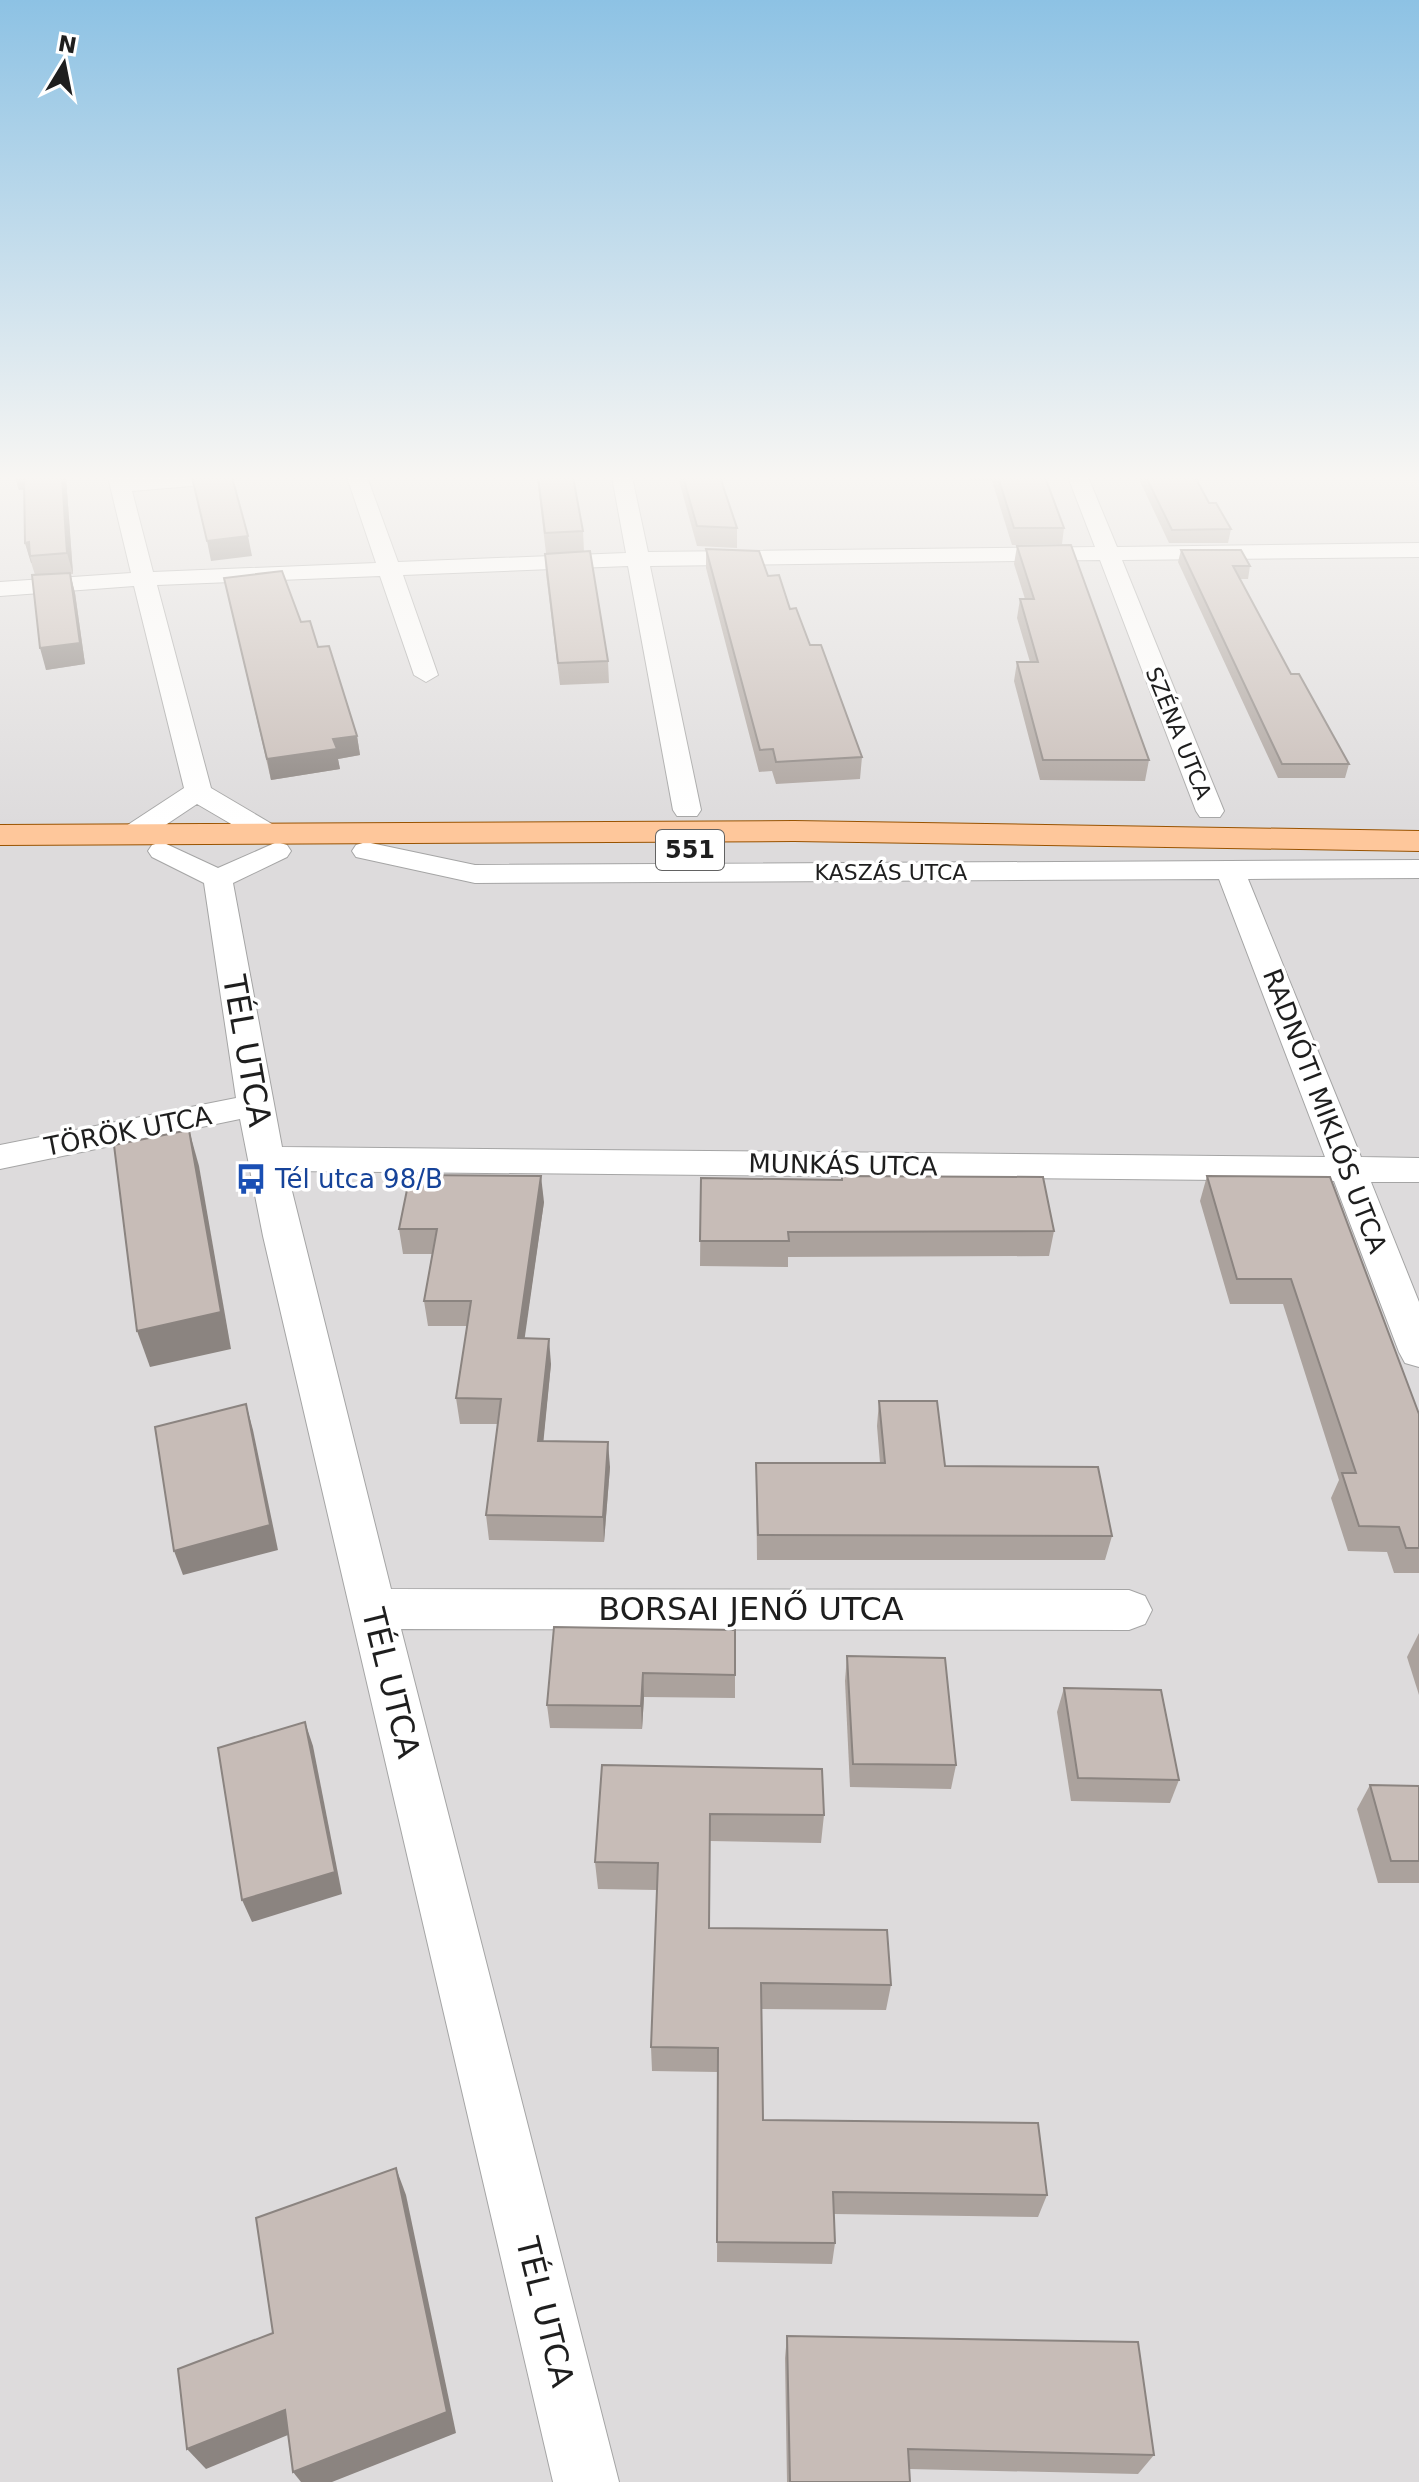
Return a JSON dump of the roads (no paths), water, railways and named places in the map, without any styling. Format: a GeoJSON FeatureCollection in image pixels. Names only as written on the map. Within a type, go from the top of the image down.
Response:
{"type":"FeatureCollection","features":[{"type":"Feature","properties":{"kind":"main road","name":"551"},"geometry":{"type":"LineString","coordinates":[[0,852],[162,851],[272,842],[794,831],[1419,841]]}},
{"type":"Feature","properties":{"kind":"main road","name":"551"},"geometry":{"type":"LineString","coordinates":[[0,835],[133,834],[366,851],[1242,849],[1379,841]]}},
{"type":"Feature","properties":{"kind":"street"},"geometry":{"type":"LineString","coordinates":[[148,593],[198,791],[272,842],[218,879],[162,851]]}},
{"type":"Feature","properties":{"kind":"street"},"geometry":{"type":"LineString","coordinates":[[397,593],[426,675]]}},
{"type":"Feature","properties":{"kind":"street"},"geometry":{"type":"LineString","coordinates":[[645,593],[687,810]]}},
{"type":"Feature","properties":{"kind":"street","name":"SZÉNA UTCA"},"geometry":{"type":"LineString","coordinates":[[1123,593],[1210,811]]}},
{"type":"Feature","properties":{"kind":"street"},"geometry":{"type":"LineString","coordinates":[[133,834],[198,791]]}},
{"type":"Feature","properties":{"kind":"street","name":"KASZÁS UTCA"},"geometry":{"type":"LineString","coordinates":[[366,851],[475,874],[1419,869]]}},
{"type":"Feature","properties":{"kind":"street","name":"RADNÓTI MIKLÓS UTCA"},"geometry":{"type":"LineString","coordinates":[[1230,870],[1419,1352]]}},
{"type":"Feature","properties":{"kind":"street","name":"TÉL UTCA"},"geometry":{"type":"LineString","coordinates":[[218,879],[255,1105],[282,1236],[586,2482]]}},
{"type":"Feature","properties":{"kind":"street","name":"TÖRÖK UTCA"},"geometry":{"type":"LineString","coordinates":[[0,1157],[255,1105]]}},
{"type":"Feature","properties":{"kind":"street","name":"MUNKÁS UTCA"},"geometry":{"type":"LineString","coordinates":[[266,1159],[1419,1170]]}},
{"type":"Feature","properties":{"kind":"street","name":"BORSAI JENŐ UTCA"},"geometry":{"type":"LineString","coordinates":[[373,1609],[1129,1610]]}},
{"type":"Feature","properties":{"kind":"place","name":"Tél utca 98/B"},"geometry":{"type":"Point","coordinates":[251,1179]}}]}
